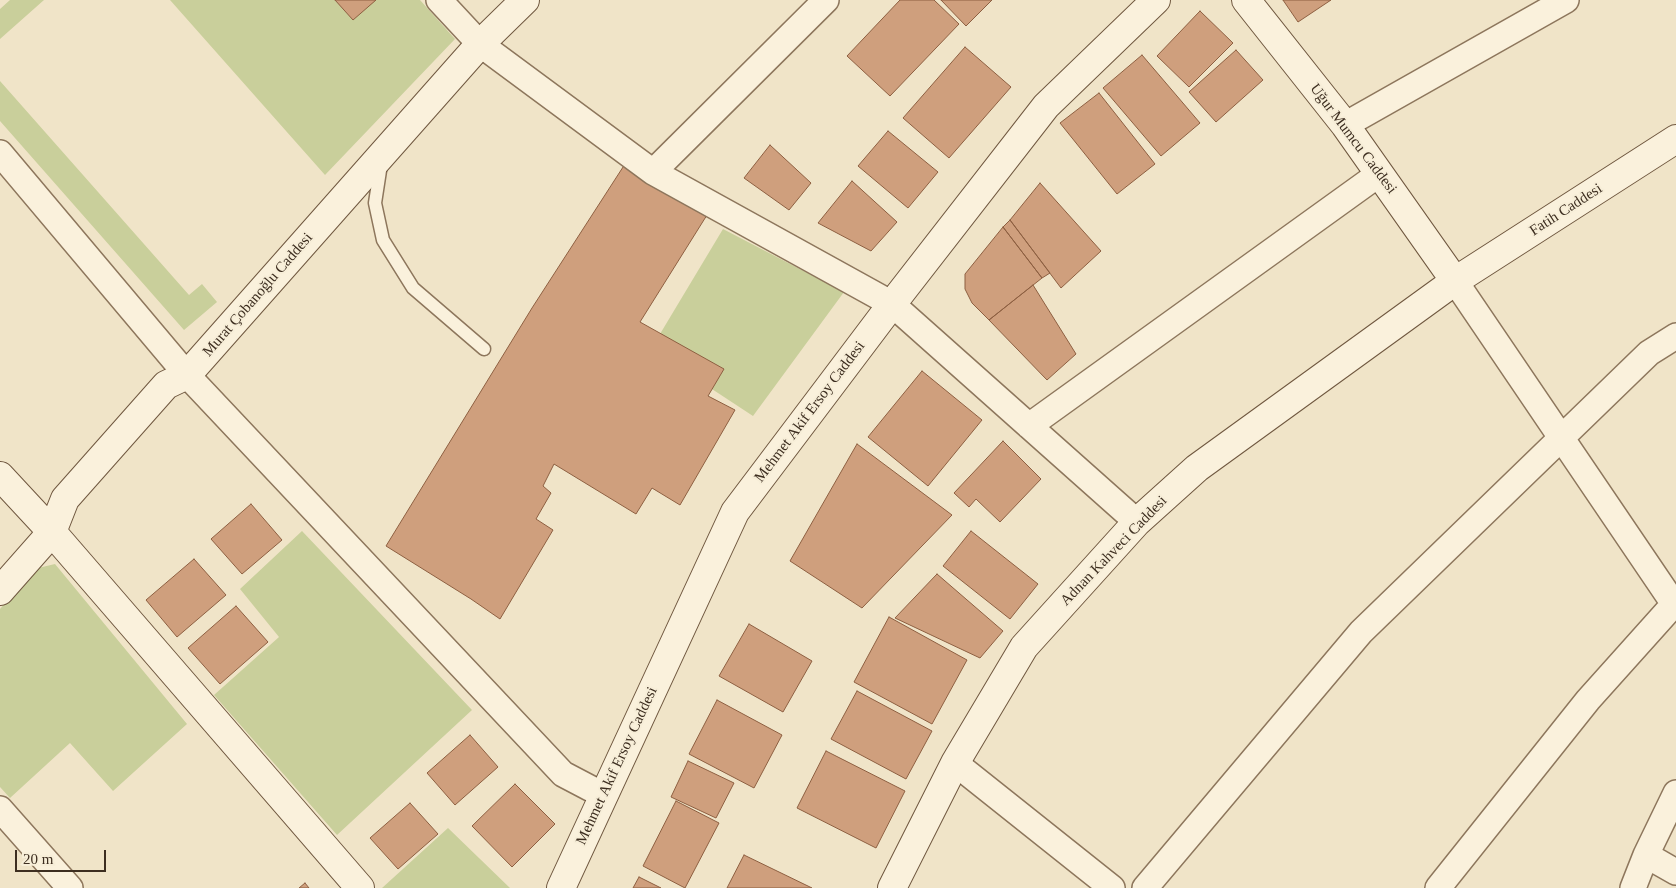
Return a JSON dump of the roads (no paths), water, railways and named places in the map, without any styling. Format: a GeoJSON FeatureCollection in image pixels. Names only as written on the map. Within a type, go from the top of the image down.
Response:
{"type":"FeatureCollection","features":[{"type":"Feature","properties":{"kind":"street"},"geometry":{"type":"LineString","coordinates":[[439,0],[480,44],[653,172],[892,304],[1137,522]]}},
{"type":"Feature","properties":{"kind":"street","name":"Murat Çobanoğlu Caddesi"},"geometry":{"type":"LineString","coordinates":[[0,591],[52,532],[65,499],[166,385],[187,375],[480,44],[525,0]]}},
{"type":"Feature","properties":{"kind":"street"},"geometry":{"type":"LineString","coordinates":[[653,172],[826,0]]}},
{"type":"Feature","properties":{"kind":"street","name":"Mehmet Akif Ersoy Caddesi"},"geometry":{"type":"LineString","coordinates":[[562,888],[603,795],[735,512],[892,304],[1046,106],[1156,0]]}},
{"type":"Feature","properties":{"kind":"street","name":"Uğur Mumcu Caddesi"},"geometry":{"type":"LineString","coordinates":[[1246,0],[1345,125],[1455,281]]}},
{"type":"Feature","properties":{"kind":"street"},"geometry":{"type":"LineString","coordinates":[[1345,125],[1566,0]]}},
{"type":"Feature","properties":{"kind":"street","name":"Fatih Caddesi"},"geometry":{"type":"LineString","coordinates":[[1455,281],[1676,139]]}},
{"type":"Feature","properties":{"kind":"street"},"geometry":{"type":"LineString","coordinates":[[0,153],[187,375],[564,774],[603,795]]}},
{"type":"Feature","properties":{"kind":"street"},"geometry":{"type":"LineString","coordinates":[[1029,426],[1379,174]]}},
{"type":"Feature","properties":{"kind":"street"},"geometry":{"type":"LineString","coordinates":[[1438,888],[1588,700],[1675,606],[1455,281]]}},
{"type":"Feature","properties":{"kind":"street","name":"Adnan Kahveci Caddesi"},"geometry":{"type":"LineString","coordinates":[[892,888],[955,763],[1024,648],[1137,522],[1197,468],[1455,281]]}},
{"type":"Feature","properties":{"kind":"street"},"geometry":{"type":"LineString","coordinates":[[1145,888],[1361,632],[1649,353],[1676,336]]}},
{"type":"Feature","properties":{"kind":"street"},"geometry":{"type":"LineString","coordinates":[[0,476],[52,532],[360,888]]}},
{"type":"Feature","properties":{"kind":"street"},"geometry":{"type":"LineString","coordinates":[[955,763],[1112,888]]}},
{"type":"Feature","properties":{"kind":"street"},"geometry":{"type":"LineString","coordinates":[[1633,888],[1646,855],[1676,793]]}},
{"type":"Feature","properties":{"kind":"street"},"geometry":{"type":"LineString","coordinates":[[0,809],[70,888]]}},
{"type":"Feature","properties":{"kind":"street"},"geometry":{"type":"LineString","coordinates":[[1646,855],[1676,872]]}},
{"type":"Feature","properties":{"kind":"lane"},"geometry":{"type":"LineString","coordinates":[[382,155],[375,203],[383,240],[413,288],[484,349]]}}]}
